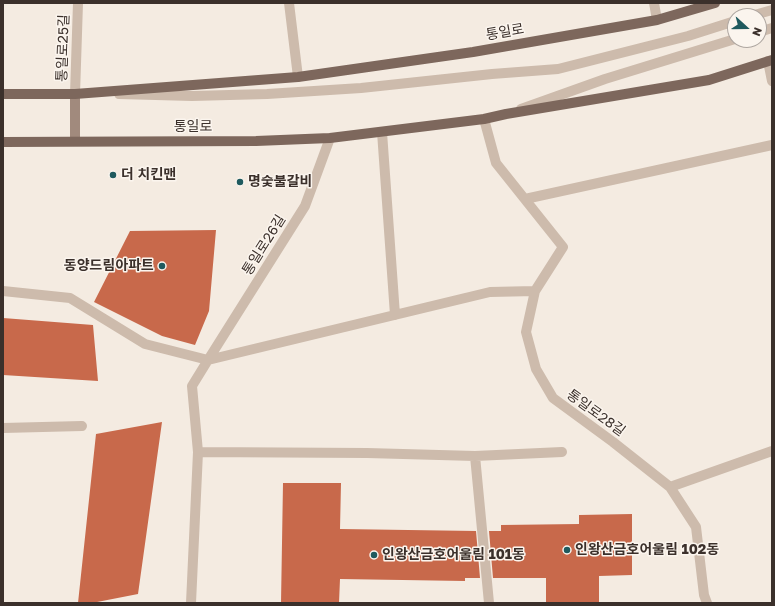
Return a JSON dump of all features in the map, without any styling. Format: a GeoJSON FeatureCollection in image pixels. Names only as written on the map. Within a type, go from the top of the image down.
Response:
{"type":"FeatureCollection","features":[{"type":"Feature","properties":{"kind":"main road","name":"통일로"},"geometry":{"type":"LineString","coordinates":[[3,94],[75,94],[298,77],[466,53],[657,20],[715,3]]}},
{"type":"Feature","properties":{"kind":"main road","name":"통일로"},"geometry":{"type":"LineString","coordinates":[[3,142],[256,142],[330,138],[484,119],[708,80],[770,60]]}},
{"type":"Feature","properties":{"kind":"main road"},"geometry":{"type":"LineString","coordinates":[[75,94],[75,141]]}},
{"type":"Feature","properties":{"kind":"street","name":"통일로25길"},"geometry":{"type":"LineString","coordinates":[[75,94],[78,3]]}},
{"type":"Feature","properties":{"kind":"street"},"geometry":{"type":"LineString","coordinates":[[289,3],[298,77]]}},
{"type":"Feature","properties":{"kind":"street"},"geometry":{"type":"LineString","coordinates":[[654,3],[657,20]]}},
{"type":"Feature","properties":{"kind":"street"},"geometry":{"type":"LineString","coordinates":[[75,94],[192,96],[267,94],[361,88],[492,74],[558,69],[688,36],[727,24]]}},
{"type":"Feature","properties":{"kind":"street"},"geometry":{"type":"LineString","coordinates":[[506,114],[604,79],[727,41]]}},
{"type":"Feature","properties":{"kind":"street","name":"통일로"},"geometry":{"type":"LineString","coordinates":[[770,60],[772,81]]}},
{"type":"Feature","properties":{"kind":"street","name":"통일로28길"},"geometry":{"type":"LineString","coordinates":[[484,119],[496,163],[563,247],[535,291],[526,332],[536,369],[553,398],[613,442],[670,487],[696,527],[704,595],[707,603]]}},
{"type":"Feature","properties":{"kind":"street"},"geometry":{"type":"LineString","coordinates":[[382,132],[395,315]]}},
{"type":"Feature","properties":{"kind":"street","name":"통일로26길"},"geometry":{"type":"LineString","coordinates":[[191,603],[198,452],[192,386],[306,206],[330,138]]}},
{"type":"Feature","properties":{"kind":"street"},"geometry":{"type":"LineString","coordinates":[[525,199],[772,145]]}},
{"type":"Feature","properties":{"kind":"street"},"geometry":{"type":"LineString","coordinates":[[3,291],[70,298],[145,344],[208,360],[490,292],[535,291]]}},
{"type":"Feature","properties":{"kind":"street"},"geometry":{"type":"LineString","coordinates":[[3,428],[82,426]]}},
{"type":"Feature","properties":{"kind":"street"},"geometry":{"type":"LineString","coordinates":[[670,487],[772,451]]}},
{"type":"Feature","properties":{"kind":"street"},"geometry":{"type":"LineString","coordinates":[[198,452],[367,453],[475,456],[562,452]]}},
{"type":"Feature","properties":{"kind":"street"},"geometry":{"type":"LineString","coordinates":[[475,456],[489,603]]}},
{"type":"Feature","properties":{"kind":"building","name":"동양드림아파트"},"geometry":{"type":"Polygon","coordinates":[[[216,230],[209,311],[195,345],[162,336],[94,302],[130,231],[216,230]]]}},
{"type":"Feature","properties":{"kind":"building"},"geometry":{"type":"Polygon","coordinates":[[[3,318],[93,325],[98,381],[3,375],[3,318]]]}},
{"type":"Feature","properties":{"kind":"building"},"geometry":{"type":"Polygon","coordinates":[[[162,422],[138,594],[92,603],[78,603],[96,434],[162,422]]]}},
{"type":"Feature","properties":{"kind":"building","name":"인왕산금호어울림 101동"},"geometry":{"type":"Polygon","coordinates":[[[283,483],[341,483],[340,529],[476,531],[480,578],[465,578],[465,581],[340,579],[339,603],[281,603],[283,483]]]}},
{"type":"Feature","properties":{"kind":"building","name":"인왕산금호어울림 102동"},"geometry":{"type":"Polygon","coordinates":[[[632,514],[632,575],[599,576],[599,603],[546,603],[546,578],[493,578],[489,531],[501,531],[501,525],[579,524],[579,515],[632,514]]]}},
{"type":"Feature","properties":{"kind":"place","name":"더 치킨맨"},"geometry":{"type":"Point","coordinates":[113,175]}},
{"type":"Feature","properties":{"kind":"place","name":"명숯불갈비"},"geometry":{"type":"Point","coordinates":[240,182]}},
{"type":"Feature","properties":{"kind":"place","name":"동양드림아파트"},"geometry":{"type":"Point","coordinates":[162,266]}},
{"type":"Feature","properties":{"kind":"place","name":"인왕산금호어울림 102동"},"geometry":{"type":"Point","coordinates":[567,550]}},
{"type":"Feature","properties":{"kind":"place","name":"인왕산금호어울림 101동"},"geometry":{"type":"Point","coordinates":[374,555]}}]}
